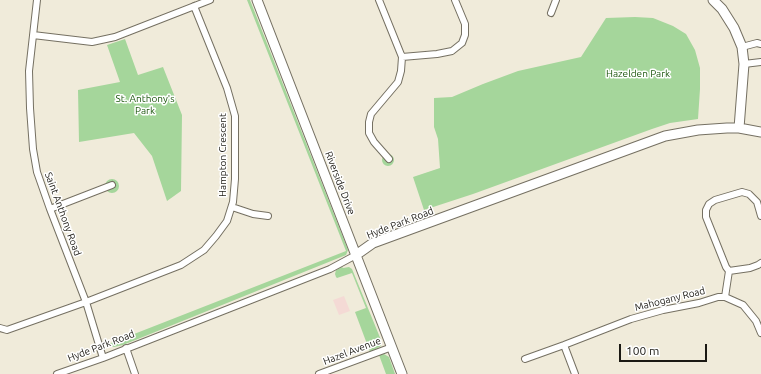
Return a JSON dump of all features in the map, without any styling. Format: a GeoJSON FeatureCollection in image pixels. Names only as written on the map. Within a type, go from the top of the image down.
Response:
{"type":"FeatureCollection","features":[{"type":"Feature","properties":{"kind":"main road","name":"Riverside Drive"},"geometry":{"type":"LineString","coordinates":[[256,0],[402,374]]}},
{"type":"Feature","properties":{"kind":"main road"},"geometry":{"type":"LineString","coordinates":[[713,0],[722,9],[734,28],[742,47],[744,64],[739,128]]}},
{"type":"Feature","properties":{"kind":"main road","name":"Hyde Park Road"},"geometry":{"type":"LineString","coordinates":[[356,255],[374,243],[665,136],[698,130],[739,128],[761,132]]}},
{"type":"Feature","properties":{"kind":"street","name":"Saint Anthony Road"},"geometry":{"type":"LineString","coordinates":[[37,0],[29,72],[33,149],[37,172],[86,302],[103,358]]}},
{"type":"Feature","properties":{"kind":"street"},"geometry":{"type":"LineString","coordinates":[[33,35],[92,42],[114,38],[210,0]]}},
{"type":"Feature","properties":{"kind":"street"},"geometry":{"type":"LineString","coordinates":[[379,0],[402,56],[401,71],[398,82],[371,114],[369,122],[369,133],[374,142],[389,159]]}},
{"type":"Feature","properties":{"kind":"street"},"geometry":{"type":"LineString","coordinates":[[402,56],[438,54],[452,51],[462,42],[465,35],[465,24],[456,0]]}},
{"type":"Feature","properties":{"kind":"street"},"geometry":{"type":"LineString","coordinates":[[551,13],[556,0]]}},
{"type":"Feature","properties":{"kind":"street","name":"Hampton Crescent"},"geometry":{"type":"LineString","coordinates":[[0,328],[7,330],[86,302],[181,265],[204,250],[227,221],[232,207],[235,179],[235,116],[227,88],[194,6]]}},
{"type":"Feature","properties":{"kind":"street"},"geometry":{"type":"LineString","coordinates":[[742,47],[757,43],[761,44]]}},
{"type":"Feature","properties":{"kind":"street"},"geometry":{"type":"LineString","coordinates":[[744,64],[761,62]]}},
{"type":"Feature","properties":{"kind":"street"},"geometry":{"type":"LineString","coordinates":[[50,209],[112,185]]}},
{"type":"Feature","properties":{"kind":"street"},"geometry":{"type":"LineString","coordinates":[[761,216],[757,202],[750,194],[742,192],[715,200],[709,204],[706,210],[706,216],[726,267],[729,271],[725,297],[743,305],[756,321],[761,334]]}},
{"type":"Feature","properties":{"kind":"street"},"geometry":{"type":"LineString","coordinates":[[232,207],[253,214],[268,216]]}},
{"type":"Feature","properties":{"kind":"street","name":"Hyde Park Road"},"geometry":{"type":"LineString","coordinates":[[57,374],[103,358],[330,269],[356,255]]}},
{"type":"Feature","properties":{"kind":"street"},"geometry":{"type":"LineString","coordinates":[[729,271],[750,268],[761,263]]}},
{"type":"Feature","properties":{"kind":"street","name":"Mahogany Road"},"geometry":{"type":"LineString","coordinates":[[524,359],[631,319],[718,297],[725,297]]}},
{"type":"Feature","properties":{"kind":"street"},"geometry":{"type":"LineString","coordinates":[[564,345],[575,374]]}},
{"type":"Feature","properties":{"kind":"street","name":"Hazel Avenue"},"geometry":{"type":"LineString","coordinates":[[319,374],[392,347]]}},
{"type":"Feature","properties":{"kind":"street"},"geometry":{"type":"LineString","coordinates":[[126,348],[135,374]]}},
{"type":"Feature","properties":{"kind":"shaded area"},"geometry":{"type":"Polygon","coordinates":[[[344,296],[350,311],[339,315],[333,300],[344,296]]]}},
{"type":"Feature","properties":{"kind":"green space"},"geometry":{"type":"Polygon","coordinates":[[[247,0],[250,0],[348,250],[346,255],[123,345],[114,347],[106,345],[346,251],[247,0]]]}},
{"type":"Feature","properties":{"kind":"green space","name":"Hazelden Park"},"geometry":{"type":"Polygon","coordinates":[[[606,18],[653,18],[673,26],[686,34],[695,50],[700,68],[698,119],[670,123],[473,194],[424,210],[413,177],[440,168],[438,139],[434,127],[434,98],[452,97],[518,71],[581,57],[606,18]]]}},
{"type":"Feature","properties":{"kind":"green space","name":"St. Anthony's Park"},"geometry":{"type":"Polygon","coordinates":[[[125,39],[138,75],[163,67],[182,115],[181,191],[167,201],[152,156],[134,133],[79,142],[78,90],[120,82],[107,45],[125,39]]]}},
{"type":"Feature","properties":{"kind":"green space"},"geometry":{"type":"Polygon","coordinates":[[[390,154],[393,155],[393,165],[386,166],[383,165],[382,158],[383,155],[390,154]]]}},
{"type":"Feature","properties":{"kind":"green space"},"geometry":{"type":"Polygon","coordinates":[[[112,179],[117,181],[119,186],[117,191],[112,193],[107,191],[105,186],[107,181],[112,179]]]}},
{"type":"Feature","properties":{"kind":"green space"},"geometry":{"type":"Polygon","coordinates":[[[342,267],[349,267],[352,269],[381,340],[381,346],[370,352],[355,312],[366,308],[352,273],[337,278],[336,277],[336,270],[342,267]]]}},
{"type":"Feature","properties":{"kind":"green space"},"geometry":{"type":"Polygon","coordinates":[[[384,354],[389,357],[395,374],[386,374],[379,355],[384,354]]]}}]}
